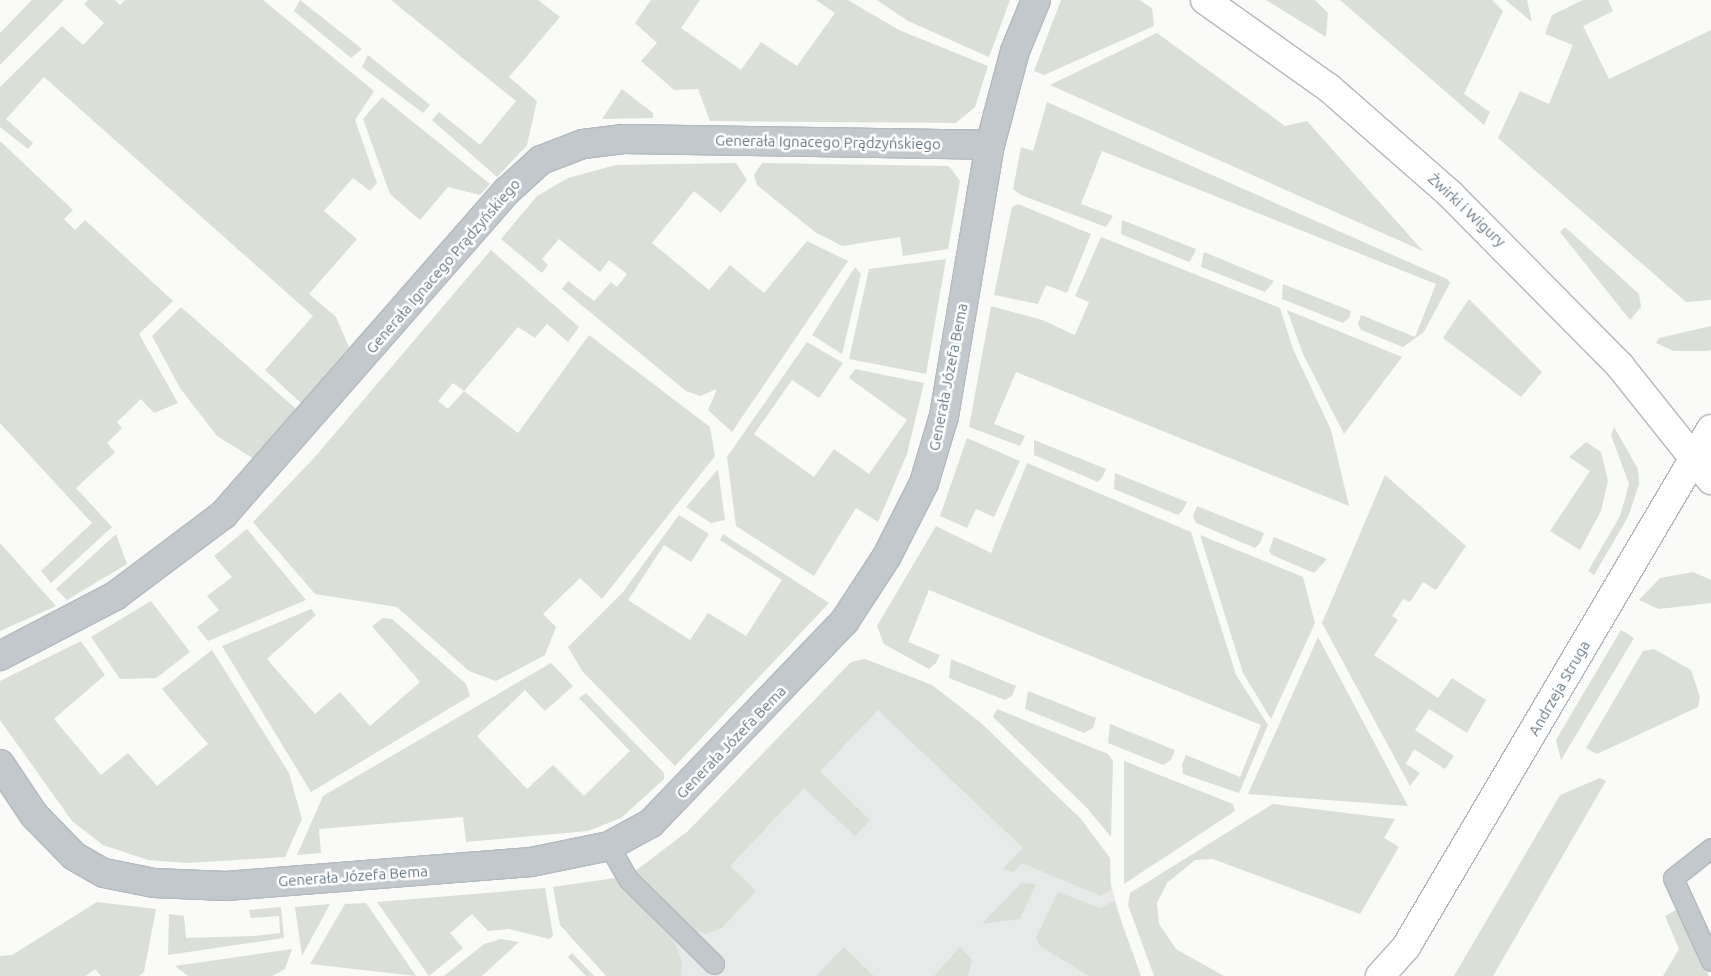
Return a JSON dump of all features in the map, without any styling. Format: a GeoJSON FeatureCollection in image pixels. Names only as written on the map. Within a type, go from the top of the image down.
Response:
{"type":"FeatureCollection","features":[{"type":"Feature","properties":{"kind":"street","name":"Generała Józefa Bema"},"geometry":{"type":"LineString","coordinates":[[0,764],[34,815],[74,856],[104,873],[154,884],[226,886],[531,862],[609,846],[632,836],[669,806],[823,646],[864,593],[895,541],[924,482],[944,416],[990,145],[1015,51],[1036,0]]}},
{"type":"Feature","properties":{"kind":"street","name":"Żwirki i Wigury"},"geometry":{"type":"LineString","coordinates":[[1206,0],[1329,88],[1450,194],[1554,295],[1695,456],[1711,480]]}},
{"type":"Feature","properties":{"kind":"street","name":"Generała Ignacego Prądzyńskiego"},"geometry":{"type":"LineString","coordinates":[[0,656],[115,596],[224,515],[507,191],[541,160],[583,144],[622,139],[990,145]]}},
{"type":"Feature","properties":{"kind":"street","name":"Andrzeja Struga"},"geometry":{"type":"LineString","coordinates":[[1380,976],[1406,947],[1711,429]]}},
{"type":"Feature","properties":{"kind":"street","name":"Andrzeja Struga"},"geometry":{"type":"LineString","coordinates":[[1396,976],[1406,947]]}},
{"type":"Feature","properties":{"kind":"lane"},"geometry":{"type":"LineString","coordinates":[[609,846],[628,879],[714,964]]}},
{"type":"Feature","properties":{"kind":"lane"},"geometry":{"type":"LineString","coordinates":[[1711,848],[1673,878],[1711,961]]}},
{"type":"Feature","properties":{"kind":"shaded area"},"geometry":{"type":"Polygon","coordinates":[[[32,0],[64,0],[0,65],[0,33],[32,0]]]}},
{"type":"Feature","properties":{"kind":"shaded area"},"geometry":{"type":"Polygon","coordinates":[[[88,0],[115,0],[120,5],[125,0],[263,0],[374,91],[355,120],[377,183],[370,191],[353,178],[324,211],[357,239],[309,294],[336,317],[349,347],[301,403],[265,370],[313,316],[44,77],[6,119],[33,143],[28,149],[0,127],[0,87],[62,26],[83,45],[104,23],[84,4],[88,0]]]}},
{"type":"Feature","properties":{"kind":"shaded area"},"geometry":{"type":"Polygon","coordinates":[[[300,0],[362,49],[351,58],[294,11],[300,0]]]}},
{"type":"Feature","properties":{"kind":"shaded area"},"geometry":{"type":"Polygon","coordinates":[[[391,0],[538,0],[560,17],[509,77],[537,101],[527,145],[497,177],[432,120],[439,112],[480,145],[516,101],[391,0]]]}},
{"type":"Feature","properties":{"kind":"shaded area"},"geometry":{"type":"Polygon","coordinates":[[[651,0],[700,0],[681,28],[741,70],[761,42],[797,66],[835,13],[816,0],[848,0],[899,30],[988,66],[975,107],[956,123],[710,121],[698,89],[674,90],[641,61],[657,43],[635,23],[651,0]]]}},
{"type":"Feature","properties":{"kind":"shaded area"},"geometry":{"type":"Polygon","coordinates":[[[877,0],[1010,0],[989,57],[908,21],[877,0]]]}},
{"type":"Feature","properties":{"kind":"shaded area"},"geometry":{"type":"Polygon","coordinates":[[[1061,0],[1139,0],[1152,8],[1154,26],[1044,75],[1034,71],[1061,0]]]}},
{"type":"Feature","properties":{"kind":"shaded area"},"geometry":{"type":"Polygon","coordinates":[[[1266,0],[1315,0],[1328,13],[1326,37],[1266,0]]]}},
{"type":"Feature","properties":{"kind":"shaded area"},"geometry":{"type":"Polygon","coordinates":[[[1340,0],[1492,0],[1503,11],[1464,94],[1490,112],[1484,125],[1340,0]]]}},
{"type":"Feature","properties":{"kind":"shaded area"},"geometry":{"type":"Polygon","coordinates":[[[1506,0],[1527,0],[1532,22],[1509,3],[1506,0]]]}},
{"type":"Feature","properties":{"kind":"shaded area"},"geometry":{"type":"Polygon","coordinates":[[[1583,0],[1608,0],[1613,11],[1583,26],[1609,79],[1711,30],[1711,300],[1686,302],[1498,138],[1520,91],[1549,104],[1573,45],[1545,34],[1552,15],[1583,0]]]}},
{"type":"Feature","properties":{"kind":"shaded area"},"geometry":{"type":"Polygon","coordinates":[[[1157,33],[1285,126],[1307,121],[1423,251],[1050,85],[1157,33]]]}},
{"type":"Feature","properties":{"kind":"shaded area"},"geometry":{"type":"Polygon","coordinates":[[[368,55],[430,105],[423,113],[362,67],[368,55]]]}},
{"type":"Feature","properties":{"kind":"shaded area"},"geometry":{"type":"Polygon","coordinates":[[[622,89],[653,113],[653,118],[602,119],[622,89]]]}},
{"type":"Feature","properties":{"kind":"shaded area"},"geometry":{"type":"Polygon","coordinates":[[[382,97],[490,184],[480,195],[448,187],[420,220],[390,194],[363,119],[382,97]]]}},
{"type":"Feature","properties":{"kind":"shaded area"},"geometry":{"type":"Polygon","coordinates":[[[1047,102],[1447,279],[1450,283],[1424,332],[1403,347],[1361,330],[1358,324],[1361,315],[1415,337],[1436,284],[1102,151],[1081,204],[1113,216],[1106,227],[1021,195],[1013,189],[1021,147],[1033,151],[1047,102]]]}},
{"type":"Feature","properties":{"kind":"shaded area"},"geometry":{"type":"Polygon","coordinates":[[[0,141],[73,210],[64,219],[75,230],[85,220],[173,301],[139,334],[178,403],[154,413],[141,399],[117,422],[122,428],[107,443],[115,452],[76,488],[112,527],[51,583],[41,571],[92,523],[0,423],[0,141]]]}},
{"type":"Feature","properties":{"kind":"shaded area"},"geometry":{"type":"Polygon","coordinates":[[[736,163],[747,180],[721,213],[694,191],[652,243],[709,290],[730,265],[764,293],[807,241],[848,261],[732,432],[708,410],[717,389],[700,396],[686,391],[562,289],[568,281],[594,301],[611,282],[617,287],[627,274],[609,260],[600,272],[559,239],[542,259],[548,265],[542,273],[501,239],[537,196],[568,178],[616,165],[736,163]]]}},
{"type":"Feature","properties":{"kind":"shaded area"},"geometry":{"type":"Polygon","coordinates":[[[762,163],[949,166],[960,181],[948,249],[903,256],[900,237],[842,246],[815,232],[757,185],[754,175],[762,163]]]}},
{"type":"Feature","properties":{"kind":"shaded area"},"geometry":{"type":"Polygon","coordinates":[[[1018,204],[1091,234],[1067,293],[1046,285],[1038,304],[994,295],[1012,207],[1018,204]]]}},
{"type":"Feature","properties":{"kind":"shaded area"},"geometry":{"type":"Polygon","coordinates":[[[1122,220],[1196,249],[1193,256],[1189,262],[1121,234],[1122,220]]]}},
{"type":"Feature","properties":{"kind":"shaded area"},"geometry":{"type":"Polygon","coordinates":[[[1565,227],[1639,294],[1641,307],[1630,320],[1560,232],[1565,227]]]}},
{"type":"Feature","properties":{"kind":"shaded area"},"geometry":{"type":"Polygon","coordinates":[[[1101,237],[1280,308],[1293,349],[1331,430],[1349,506],[1016,372],[994,424],[1025,436],[1020,446],[969,427],[991,306],[1042,320],[1075,335],[1089,302],[1075,296],[1101,237]]]}},
{"type":"Feature","properties":{"kind":"shaded area"},"geometry":{"type":"Polygon","coordinates":[[[491,250],[579,327],[568,342],[547,324],[535,338],[518,327],[464,391],[518,433],[589,335],[710,427],[715,456],[602,599],[580,578],[543,614],[556,627],[545,655],[496,681],[469,671],[397,607],[315,594],[253,522],[314,458],[491,250]],[[453,383],[438,401],[448,409],[464,391],[453,383]]]}},
{"type":"Feature","properties":{"kind":"shaded area"},"geometry":{"type":"Polygon","coordinates":[[[1204,252],[1274,281],[1265,292],[1201,267],[1204,252]]]}},
{"type":"Feature","properties":{"kind":"shaded area"},"geometry":{"type":"Polygon","coordinates":[[[946,259],[926,374],[849,359],[869,269],[946,259]]]}},
{"type":"Feature","properties":{"kind":"shaded area"},"geometry":{"type":"Polygon","coordinates":[[[855,267],[861,274],[842,354],[812,335],[855,267]]]}},
{"type":"Feature","properties":{"kind":"shaded area"},"geometry":{"type":"Polygon","coordinates":[[[1283,284],[1351,311],[1349,318],[1343,323],[1282,299],[1283,284]]]}},
{"type":"Feature","properties":{"kind":"shaded area"},"geometry":{"type":"Polygon","coordinates":[[[1469,299],[1542,372],[1521,397],[1443,338],[1469,299]]]}},
{"type":"Feature","properties":{"kind":"shaded area"},"geometry":{"type":"Polygon","coordinates":[[[181,307],[296,409],[254,459],[217,436],[180,388],[152,336],[181,307]]]}},
{"type":"Feature","properties":{"kind":"shaded area"},"geometry":{"type":"Polygon","coordinates":[[[1287,310],[1402,357],[1344,434],[1303,354],[1287,310]]]}},
{"type":"Feature","properties":{"kind":"shaded area"},"geometry":{"type":"Polygon","coordinates":[[[1711,326],[1711,350],[1674,351],[1656,343],[1659,338],[1711,326]]]}},
{"type":"Feature","properties":{"kind":"shaded area"},"geometry":{"type":"Polygon","coordinates":[[[807,342],[843,363],[819,398],[792,380],[754,434],[814,477],[834,449],[869,474],[907,420],[849,378],[855,369],[924,383],[907,454],[878,522],[856,508],[814,576],[736,526],[727,457],[807,342]]]}},
{"type":"Feature","properties":{"kind":"shaded area"},"geometry":{"type":"Polygon","coordinates":[[[1614,427],[1638,469],[1639,484],[1628,517],[1594,575],[1588,571],[1620,516],[1629,484],[1611,435],[1614,427]]]}},
{"type":"Feature","properties":{"kind":"shaded area"},"geometry":{"type":"Polygon","coordinates":[[[967,438],[1020,461],[994,517],[976,509],[967,528],[940,516],[967,438]]]}},
{"type":"Feature","properties":{"kind":"shaded area"},"geometry":{"type":"Polygon","coordinates":[[[1034,440],[1106,469],[1103,476],[1098,482],[1034,455],[1034,440]]]}},
{"type":"Feature","properties":{"kind":"shaded area"},"geometry":{"type":"Polygon","coordinates":[[[1586,442],[1601,452],[1608,481],[1601,511],[1580,550],[1550,531],[1590,471],[1569,457],[1586,442]]]}},
{"type":"Feature","properties":{"kind":"shaded area"},"geometry":{"type":"Polygon","coordinates":[[[1027,463],[1191,532],[1236,675],[1268,725],[1239,793],[1183,774],[1182,765],[1186,755],[1240,777],[1261,725],[929,590],[908,642],[940,655],[936,663],[929,669],[884,644],[877,626],[936,526],[991,553],[1027,463]]]}},
{"type":"Feature","properties":{"kind":"shaded area"},"geometry":{"type":"Polygon","coordinates":[[[718,469],[725,520],[711,523],[686,507],[718,469]]]}},
{"type":"Feature","properties":{"kind":"shaded area"},"geometry":{"type":"Polygon","coordinates":[[[1115,473],[1187,502],[1178,515],[1114,489],[1115,473]]]}},
{"type":"Feature","properties":{"kind":"shaded area"},"geometry":{"type":"Polygon","coordinates":[[[1385,475],[1466,546],[1436,590],[1423,582],[1410,602],[1403,599],[1392,616],[1398,620],[1374,655],[1438,698],[1452,678],[1486,700],[1467,733],[1429,709],[1415,730],[1454,756],[1445,769],[1414,749],[1406,764],[1420,773],[1410,786],[1322,623],[1385,475]]]}},
{"type":"Feature","properties":{"kind":"shaded area"},"geometry":{"type":"Polygon","coordinates":[[[1197,506],[1264,533],[1260,543],[1255,548],[1196,523],[1193,516],[1197,506]]]}},
{"type":"Feature","properties":{"kind":"shaded area"},"geometry":{"type":"Polygon","coordinates":[[[679,515],[709,534],[691,562],[664,545],[628,600],[690,640],[708,613],[746,636],[782,580],[720,540],[723,534],[829,603],[675,766],[583,672],[568,647],[623,592],[679,515]]]}},
{"type":"Feature","properties":{"kind":"shaded area"},"geometry":{"type":"Polygon","coordinates":[[[247,529],[306,600],[208,641],[197,627],[219,610],[207,596],[232,577],[214,556],[247,529]]]}},
{"type":"Feature","properties":{"kind":"shaded area"},"geometry":{"type":"Polygon","coordinates":[[[116,534],[127,564],[67,600],[56,589],[116,534]]]}},
{"type":"Feature","properties":{"kind":"shaded area"},"geometry":{"type":"Polygon","coordinates":[[[1200,535],[1303,577],[1315,623],[1271,719],[1243,673],[1200,535]]]}},
{"type":"Feature","properties":{"kind":"shaded area"},"geometry":{"type":"Polygon","coordinates":[[[1274,537],[1327,559],[1314,573],[1272,555],[1269,551],[1274,537]]]}},
{"type":"Feature","properties":{"kind":"shaded area"},"geometry":{"type":"Polygon","coordinates":[[[0,543],[56,606],[0,631],[0,543]]]}},
{"type":"Feature","properties":{"kind":"shaded area"},"geometry":{"type":"Polygon","coordinates":[[[1693,572],[1711,580],[1711,603],[1659,609],[1639,600],[1660,578],[1693,572]]]}},
{"type":"Feature","properties":{"kind":"shaded area"},"geometry":{"type":"Polygon","coordinates":[[[151,601],[190,652],[156,678],[120,679],[91,637],[151,601]]]}},
{"type":"Feature","properties":{"kind":"shaded area"},"geometry":{"type":"Polygon","coordinates":[[[311,609],[316,615],[267,659],[315,714],[340,692],[370,726],[420,682],[372,626],[383,618],[392,619],[466,684],[470,696],[311,792],[222,646],[311,609]]]}},
{"type":"Feature","properties":{"kind":"shaded area"},"geometry":{"type":"Polygon","coordinates":[[[1621,630],[1634,638],[1561,760],[1556,740],[1621,630]]]}},
{"type":"Feature","properties":{"kind":"shaded area"},"geometry":{"type":"Polygon","coordinates":[[[1318,637],[1408,806],[1248,794],[1318,637]]]}},
{"type":"Feature","properties":{"kind":"shaded area"},"geometry":{"type":"Polygon","coordinates":[[[81,641],[105,675],[54,719],[101,775],[128,753],[157,786],[208,744],[162,689],[212,650],[289,773],[302,819],[285,857],[188,863],[148,860],[103,845],[72,821],[0,720],[0,681],[81,641]]]}},
{"type":"Feature","properties":{"kind":"shaded area"},"geometry":{"type":"Polygon","coordinates":[[[1654,649],[1691,670],[1700,697],[1698,707],[1597,754],[1586,748],[1643,651],[1654,649]]]}},
{"type":"Feature","properties":{"kind":"shaded area"},"geometry":{"type":"Polygon","coordinates":[[[865,659],[932,685],[980,722],[1081,819],[1110,858],[1111,890],[1101,896],[1022,863],[1014,872],[1003,869],[1023,848],[878,710],[820,771],[870,820],[855,836],[804,788],[730,866],[756,891],[722,928],[706,934],[691,930],[634,872],[688,831],[851,662],[865,659]]]}},
{"type":"Feature","properties":{"kind":"shaded area"},"geometry":{"type":"Polygon","coordinates":[[[951,659],[1016,686],[1012,696],[1005,700],[949,678],[951,659]]]}},
{"type":"Feature","properties":{"kind":"shaded area"},"geometry":{"type":"Polygon","coordinates":[[[551,663],[573,686],[545,711],[525,690],[477,736],[527,789],[553,765],[584,796],[630,751],[579,698],[586,693],[664,773],[664,779],[621,818],[588,831],[466,842],[463,817],[319,829],[321,853],[297,855],[323,796],[551,663]]]}},
{"type":"Feature","properties":{"kind":"shaded area"},"geometry":{"type":"Polygon","coordinates":[[[879,688],[1103,857],[1137,976],[627,976],[617,949],[879,688]]]}},
{"type":"Feature","properties":{"kind":"shaded area"},"geometry":{"type":"Polygon","coordinates":[[[1028,691],[1096,718],[1093,728],[1084,733],[1025,709],[1028,691]]]}},
{"type":"Feature","properties":{"kind":"shaded area"},"geometry":{"type":"Polygon","coordinates":[[[997,709],[1108,754],[1113,761],[1111,837],[1087,808],[993,717],[997,709]]]}},
{"type":"Feature","properties":{"kind":"shaded area"},"geometry":{"type":"Polygon","coordinates":[[[1110,724],[1175,750],[1171,760],[1163,765],[1108,743],[1110,724]]]}},
{"type":"Feature","properties":{"kind":"shaded area"},"geometry":{"type":"Polygon","coordinates":[[[1124,761],[1233,804],[1235,811],[1124,884],[1124,761]]]}},
{"type":"Feature","properties":{"kind":"shaded area"},"geometry":{"type":"Polygon","coordinates":[[[1600,778],[1606,781],[1493,976],[1454,976],[1560,795],[1600,778]]]}},
{"type":"Feature","properties":{"kind":"shaded area"},"geometry":{"type":"Polygon","coordinates":[[[1273,804],[1395,819],[1384,838],[1399,847],[1360,914],[1213,859],[1195,860],[1167,883],[1157,903],[1159,924],[1176,949],[1224,976],[1154,976],[1128,905],[1130,893],[1273,804]]]}},
{"type":"Feature","properties":{"kind":"shaded area"},"geometry":{"type":"Polygon","coordinates":[[[615,878],[674,941],[682,961],[681,976],[606,976],[560,925],[553,887],[615,878]]]}},
{"type":"Feature","properties":{"kind":"shaded area"},"geometry":{"type":"Polygon","coordinates":[[[1021,883],[1036,884],[1020,919],[982,924],[1021,883]]]}},
{"type":"Feature","properties":{"kind":"shaded area"},"geometry":{"type":"Polygon","coordinates":[[[545,888],[553,936],[549,939],[509,929],[488,931],[472,914],[450,933],[463,948],[429,976],[377,902],[545,888]]]}},
{"type":"Feature","properties":{"kind":"shaded area"},"geometry":{"type":"Polygon","coordinates":[[[1058,892],[1100,908],[1114,901],[1141,976],[1089,976],[1040,946],[1036,938],[1058,892]]]}},
{"type":"Feature","properties":{"kind":"shaded area"},"geometry":{"type":"Polygon","coordinates":[[[97,902],[156,909],[144,972],[139,976],[101,976],[95,969],[86,976],[0,976],[0,956],[12,955],[97,902]]]}},
{"type":"Feature","properties":{"kind":"shaded area"},"geometry":{"type":"Polygon","coordinates":[[[366,903],[416,976],[310,964],[345,904],[366,903]]]}},
{"type":"Feature","properties":{"kind":"shaded area"},"geometry":{"type":"Polygon","coordinates":[[[330,904],[302,956],[295,907],[330,904]]]}},
{"type":"Feature","properties":{"kind":"shaded area"},"geometry":{"type":"Polygon","coordinates":[[[281,907],[284,938],[168,955],[169,914],[184,916],[186,938],[253,936],[280,933],[279,916],[251,918],[249,910],[281,907]]]}},
{"type":"Feature","properties":{"kind":"shaded area"},"geometry":{"type":"Polygon","coordinates":[[[1678,909],[1709,976],[1663,976],[1679,949],[1665,916],[1678,909]]]}},
{"type":"Feature","properties":{"kind":"shaded area"},"geometry":{"type":"Polygon","coordinates":[[[501,939],[519,942],[482,976],[444,976],[484,944],[501,939]]]}},
{"type":"Feature","properties":{"kind":"shaded area"},"geometry":{"type":"Polygon","coordinates":[[[844,947],[874,976],[816,976],[844,947]]]}},
{"type":"Feature","properties":{"kind":"shaded area"},"geometry":{"type":"Polygon","coordinates":[[[960,947],[972,960],[968,976],[934,976],[960,947]]]}},
{"type":"Feature","properties":{"kind":"shaded area"},"geometry":{"type":"Polygon","coordinates":[[[292,949],[285,969],[272,976],[188,976],[175,966],[292,949]]]}},
{"type":"Feature","properties":{"kind":"shaded area"},"geometry":{"type":"Polygon","coordinates":[[[572,953],[594,976],[586,976],[568,957],[572,953]]]}}]}
